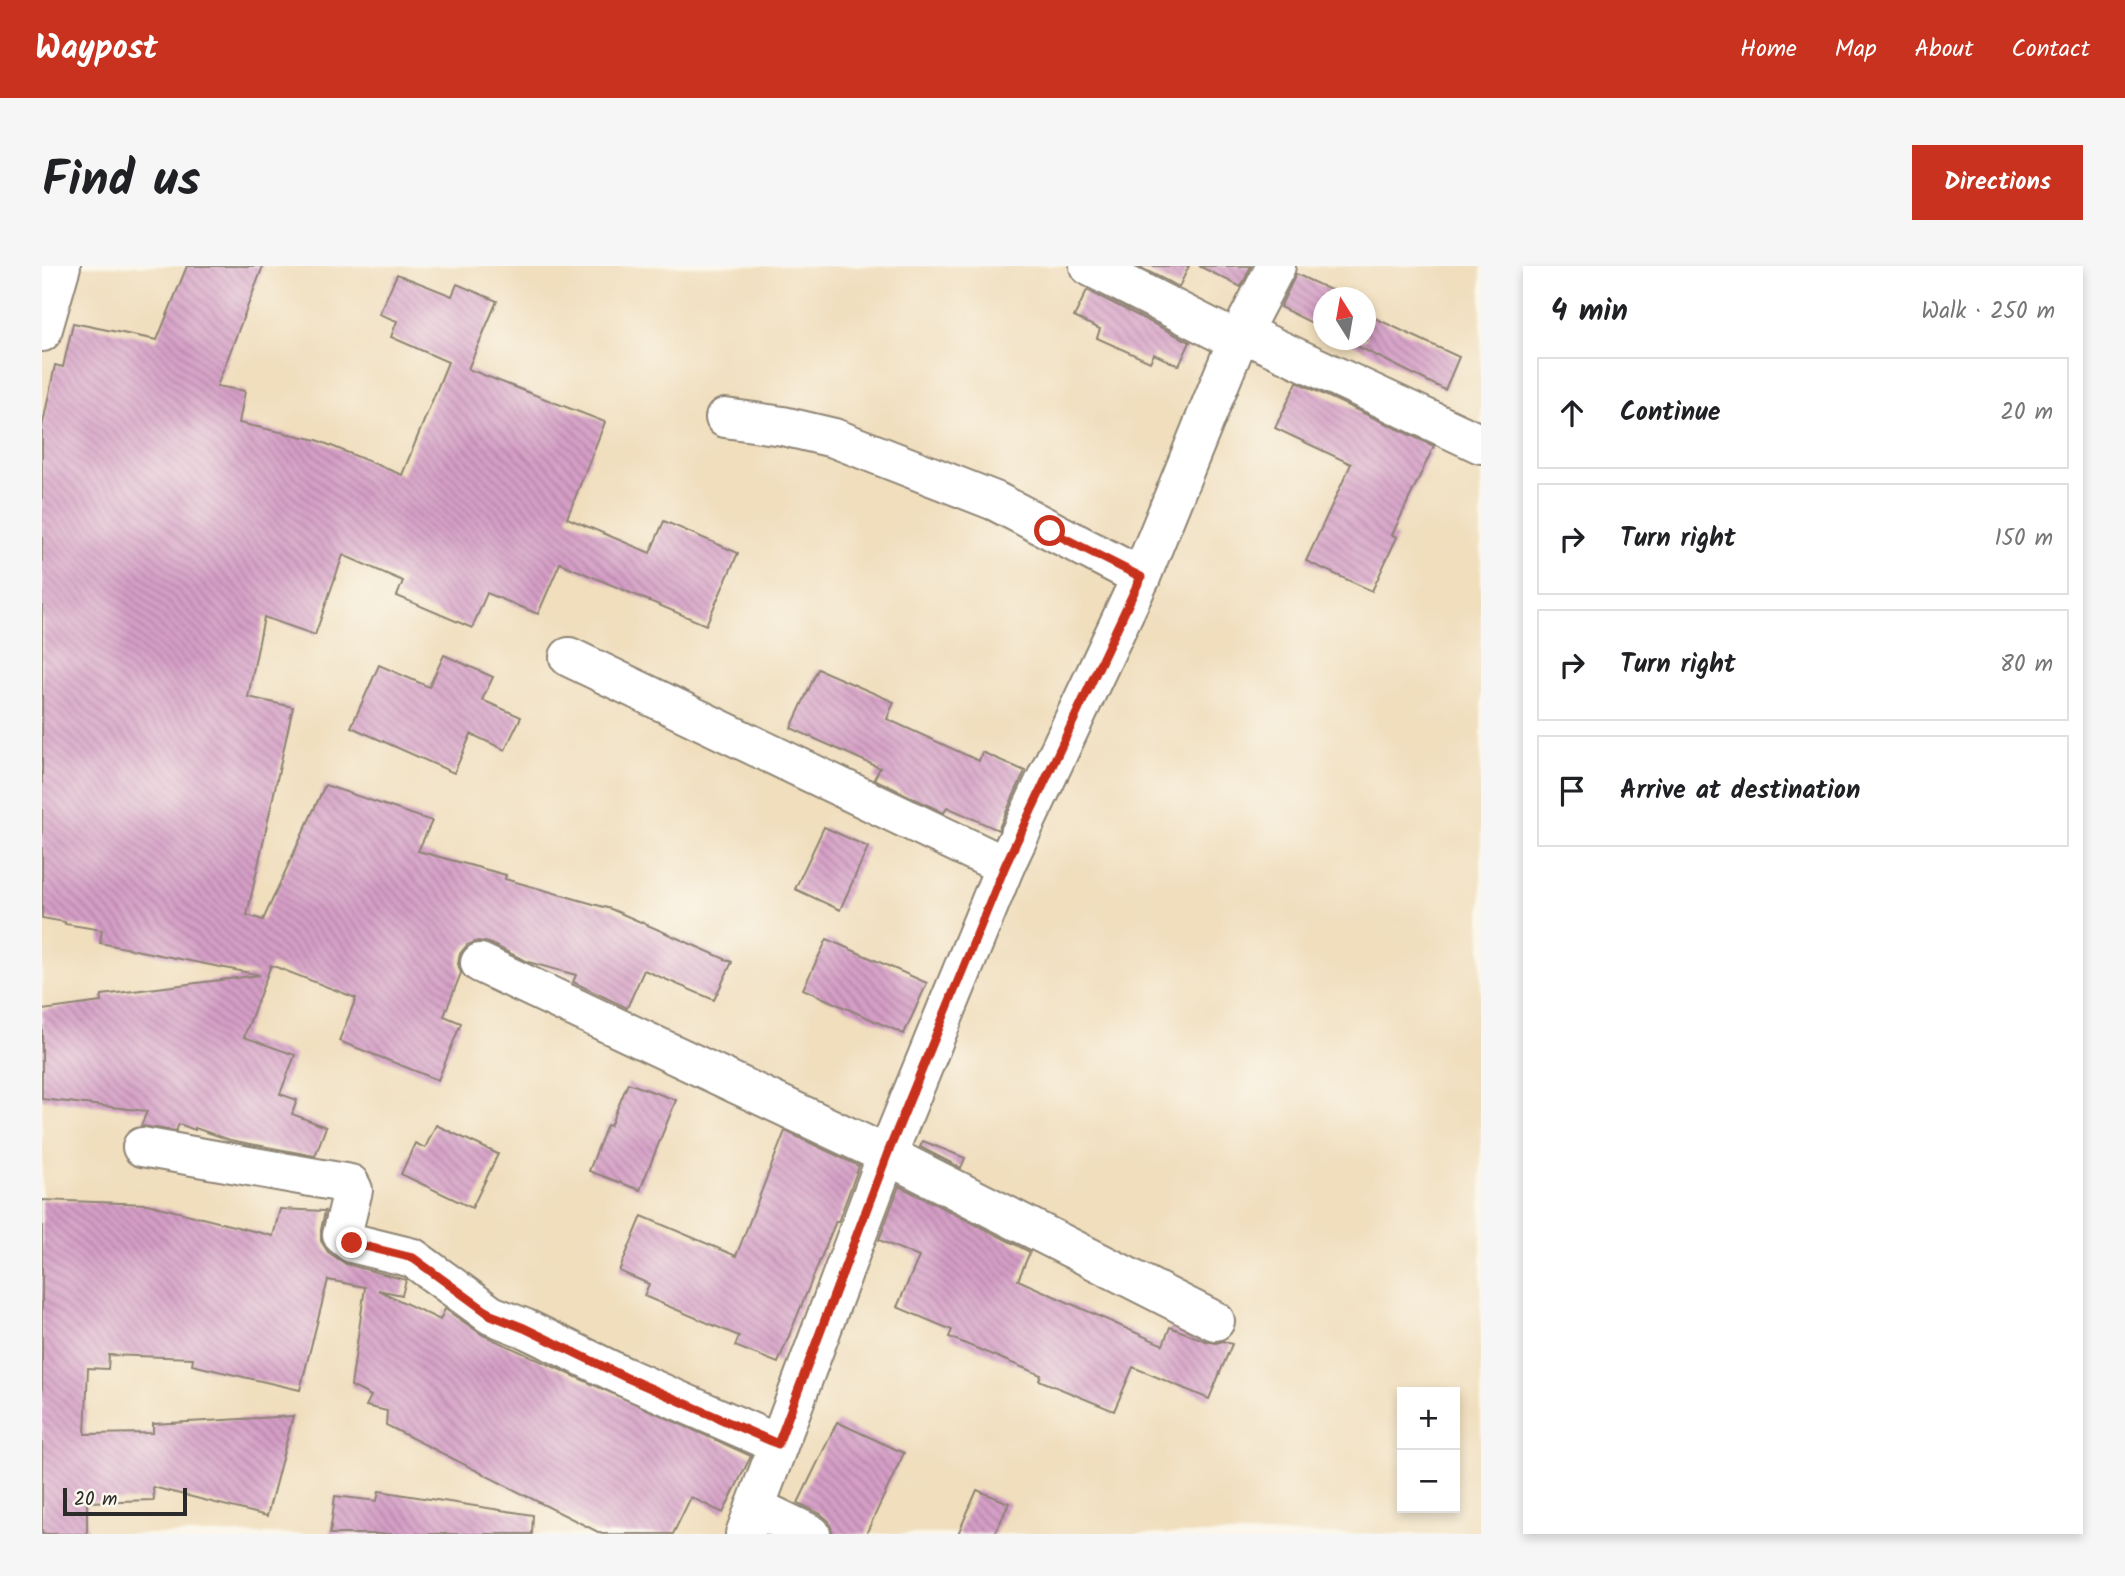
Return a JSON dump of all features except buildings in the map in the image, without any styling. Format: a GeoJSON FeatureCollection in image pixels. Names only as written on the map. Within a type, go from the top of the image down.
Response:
{"type":"FeatureCollection","features":[{"type":"Feature","properties":{"kind":"street"},"geometry":{"type":"LineString","coordinates":[[42,332],[61,266]]}},
{"type":"Feature","properties":{"kind":"street"},"geometry":{"type":"LineString","coordinates":[[1089,266],[1481,444]]}},
{"type":"Feature","properties":{"kind":"street"},"geometry":{"type":"LineString","coordinates":[[811,1534],[750,1520],[887,1155],[1005,866],[1141,577],[1239,336],[1276,266]]}},
{"type":"Feature","properties":{"kind":"street"},"geometry":{"type":"LineString","coordinates":[[725,418],[783,426],[834,438],[995,501],[1141,577]]}},
{"type":"Feature","properties":{"kind":"street"},"geometry":{"type":"LineString","coordinates":[[569,657],[1005,866]]}},
{"type":"Feature","properties":{"kind":"street"},"geometry":{"type":"LineString","coordinates":[[480,963],[887,1155],[1215,1321]]}},
{"type":"Feature","properties":{"kind":"street"},"geometry":{"type":"LineString","coordinates":[[142,1147],[350,1184],[353,1190],[342,1235],[352,1243],[413,1258],[491,1315],[778,1444]]}},
{"type":"Feature","properties":{"kind":"route"},"geometry":{"type":"LineString","coordinates":[[352,1243],[413,1258],[491,1315],[778,1444],[887,1155],[1005,866],[1141,577],[1050,531]]}}]}
